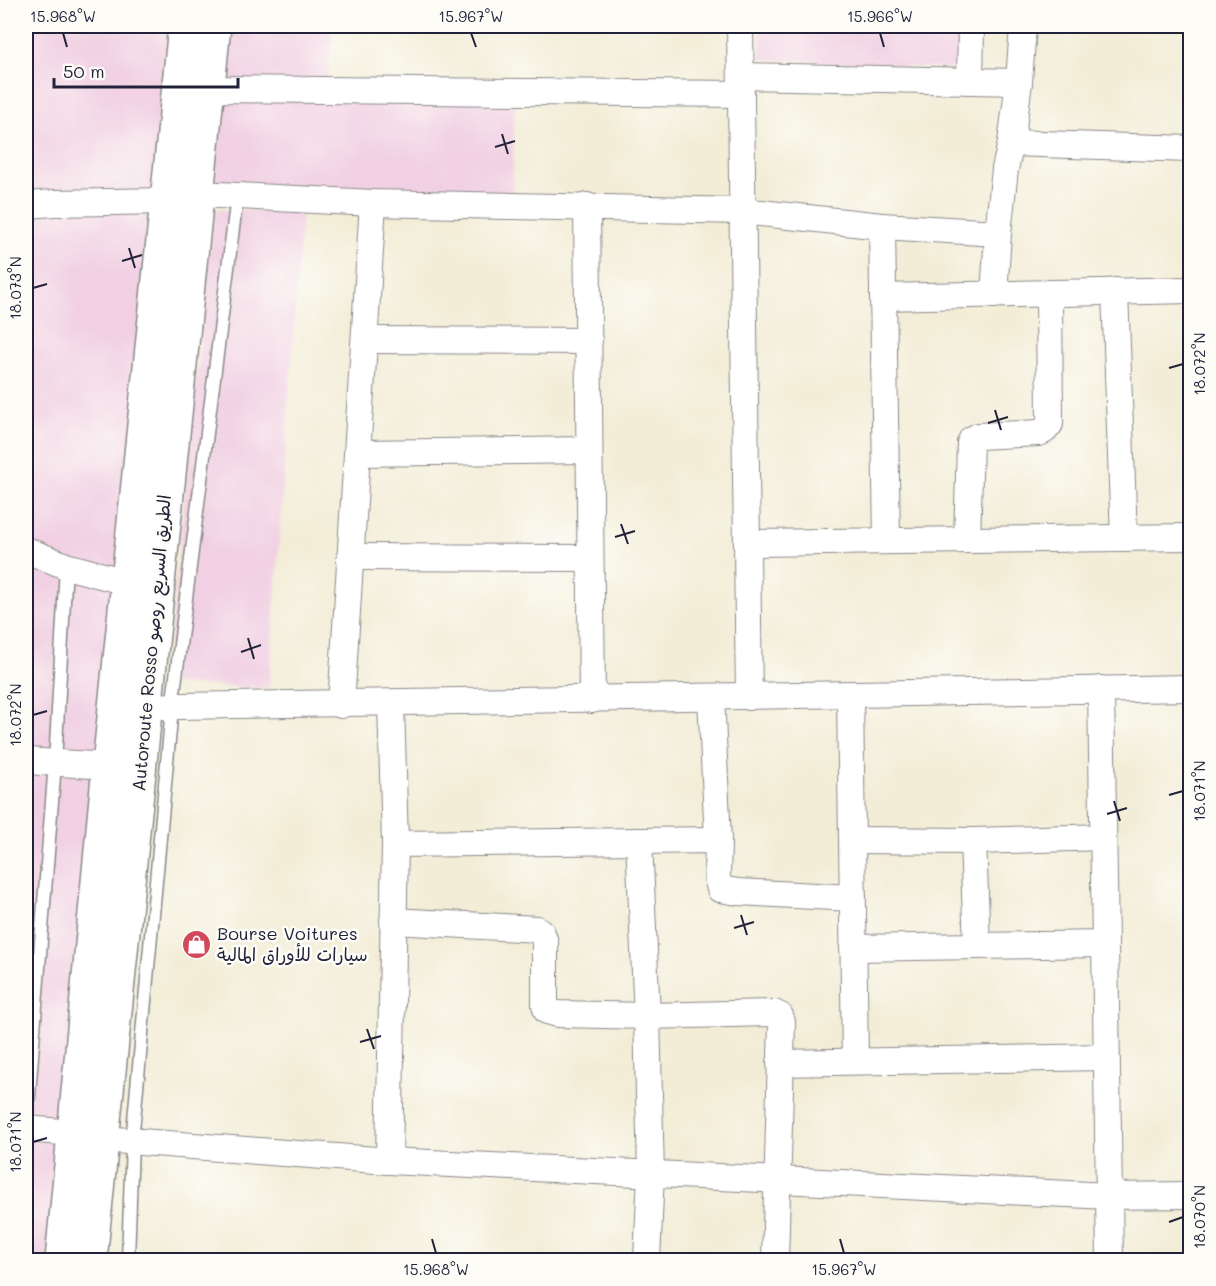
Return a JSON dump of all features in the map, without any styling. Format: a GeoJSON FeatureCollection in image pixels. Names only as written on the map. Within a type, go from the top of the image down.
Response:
{"type":"FeatureCollection","features":[{"type":"Feature","properties":{"kind":"highway","name":"Autoroute Rosso الطريق السريع روصو"},"geometry":{"type":"LineString","coordinates":[[185,26],[194,87]]}},
{"type":"Feature","properties":{"kind":"highway","name":"Autoroute Rosso الطريق السريع روصو"},"geometry":{"type":"LineString","coordinates":[[90,1260],[119,963],[125,769],[144,707],[142,587],[177,196],[194,87],[214,26]]}},
{"type":"Feature","properties":{"kind":"highway","name":"Autoroute Rosso الطريق السريع روصو"},"geometry":{"type":"LineString","coordinates":[[62,1260],[103,1138]]}},
{"type":"Feature","properties":{"kind":"street"},"geometry":{"type":"LineString","coordinates":[[740,26],[749,697]]}},
{"type":"Feature","properties":{"kind":"street"},"geometry":{"type":"LineString","coordinates":[[970,26],[970,81]]}},
{"type":"Feature","properties":{"kind":"street"},"geometry":{"type":"LineString","coordinates":[[994,295],[998,233],[1005,169],[1019,82],[1023,26]]}},
{"type":"Feature","properties":{"kind":"street"},"geometry":{"type":"LineString","coordinates":[[194,87],[1019,82]]}},
{"type":"Feature","properties":{"kind":"street"},"geometry":{"type":"LineString","coordinates":[[1011,143],[1191,149]]}},
{"type":"Feature","properties":{"kind":"street"},"geometry":{"type":"LineString","coordinates":[[26,205],[177,196],[373,203],[587,206],[742,211],[882,226],[998,233]]}},
{"type":"Feature","properties":{"kind":"street"},"geometry":{"type":"LineString","coordinates":[[341,705],[373,203]]}},
{"type":"Feature","properties":{"kind":"street"},"geometry":{"type":"LineString","coordinates":[[587,206],[592,700]]}},
{"type":"Feature","properties":{"kind":"street"},"geometry":{"type":"LineString","coordinates":[[882,226],[887,541]]}},
{"type":"Feature","properties":{"kind":"street"},"geometry":{"type":"LineString","coordinates":[[883,297],[1191,290]]}},
{"type":"Feature","properties":{"kind":"street"},"geometry":{"type":"LineString","coordinates":[[1114,291],[1124,538]]}},
{"type":"Feature","properties":{"kind":"street"},"geometry":{"type":"LineString","coordinates":[[967,540],[969,443],[978,436],[1039,433],[1046,430],[1050,424],[1049,293]]}},
{"type":"Feature","properties":{"kind":"street"},"geometry":{"type":"LineString","coordinates":[[365,340],[589,341]]}},
{"type":"Feature","properties":{"kind":"street"},"geometry":{"type":"LineString","coordinates":[[357,453],[589,450]]}},
{"type":"Feature","properties":{"kind":"street"},"geometry":{"type":"LineString","coordinates":[[747,543],[1191,537]]}},
{"type":"Feature","properties":{"kind":"street"},"geometry":{"type":"LineString","coordinates":[[26,550],[66,566],[142,587]]}},
{"type":"Feature","properties":{"kind":"street"},"geometry":{"type":"LineString","coordinates":[[350,557],[590,558]]}},
{"type":"Feature","properties":{"kind":"street"},"geometry":{"type":"LineString","coordinates":[[144,707],[1191,688]]}},
{"type":"Feature","properties":{"kind":"street"},"geometry":{"type":"LineString","coordinates":[[1101,689],[1110,1260]]}},
{"type":"Feature","properties":{"kind":"street"},"geometry":{"type":"LineString","coordinates":[[850,695],[855,1061]]}},
{"type":"Feature","properties":{"kind":"street"},"geometry":{"type":"LineString","coordinates":[[711,698],[718,840],[717,878],[720,889],[853,898]]}},
{"type":"Feature","properties":{"kind":"street"},"geometry":{"type":"LineString","coordinates":[[389,1161],[395,844],[391,704]]}},
{"type":"Feature","properties":{"kind":"street"},"geometry":{"type":"LineString","coordinates":[[26,760],[125,769]]}},
{"type":"Feature","properties":{"kind":"street"},"geometry":{"type":"LineString","coordinates":[[852,840],[973,841],[1103,837]]}},
{"type":"Feature","properties":{"kind":"street"},"geometry":{"type":"LineString","coordinates":[[395,844],[718,840]]}},
{"type":"Feature","properties":{"kind":"street"},"geometry":{"type":"LineString","coordinates":[[639,841],[651,1174],[647,1260]]}},
{"type":"Feature","properties":{"kind":"street"},"geometry":{"type":"LineString","coordinates":[[973,841],[976,946]]}},
{"type":"Feature","properties":{"kind":"street"},"geometry":{"type":"LineString","coordinates":[[393,921],[537,929],[542,933],[545,942],[544,1005],[547,1011],[558,1014],[647,1016],[774,1013],[780,1016],[782,1022],[775,1260]]}},
{"type":"Feature","properties":{"kind":"street"},"geometry":{"type":"LineString","coordinates":[[853,948],[1105,944]]}},
{"type":"Feature","properties":{"kind":"street"},"geometry":{"type":"LineString","coordinates":[[780,1063],[1106,1057]]}},
{"type":"Feature","properties":{"kind":"street"},"geometry":{"type":"LineString","coordinates":[[26,1129],[103,1138],[389,1161],[1109,1196],[1191,1195]]}},
{"type":"Feature","properties":{"kind":"lane"},"geometry":{"type":"LineString","coordinates":[[128,1260],[103,1138],[144,707],[237,197]]}},
{"type":"Feature","properties":{"kind":"lane"},"geometry":{"type":"LineString","coordinates":[[26,1138],[55,763],[66,566]]}},
{"type":"Feature","properties":{"kind":"shaded area"},"geometry":{"type":"Polygon","coordinates":[[[26,26],[171,26],[67,1119],[26,1115],[26,26]]]}},
{"type":"Feature","properties":{"kind":"shaded area"},"geometry":{"type":"Polygon","coordinates":[[[226,26],[332,26],[327,99],[515,101],[512,199],[214,192],[226,26]]]}},
{"type":"Feature","properties":{"kind":"shaded area"},"geometry":{"type":"Polygon","coordinates":[[[760,26],[959,26],[958,69],[760,59],[760,26]]]}},
{"type":"Feature","properties":{"kind":"shaded area"},"geometry":{"type":"Polygon","coordinates":[[[302,209],[269,688],[166,684],[213,210],[302,209]]]}},
{"type":"Feature","properties":{"kind":"shaded area"},"geometry":{"type":"Polygon","coordinates":[[[26,1134],[60,1137],[49,1260],[26,1260],[26,1134]]]}},
{"type":"Feature","properties":{"kind":"place","name":"Bourse Voitures سيارات للأوراق المالية"},"geometry":{"type":"Point","coordinates":[196,944]}}]}
